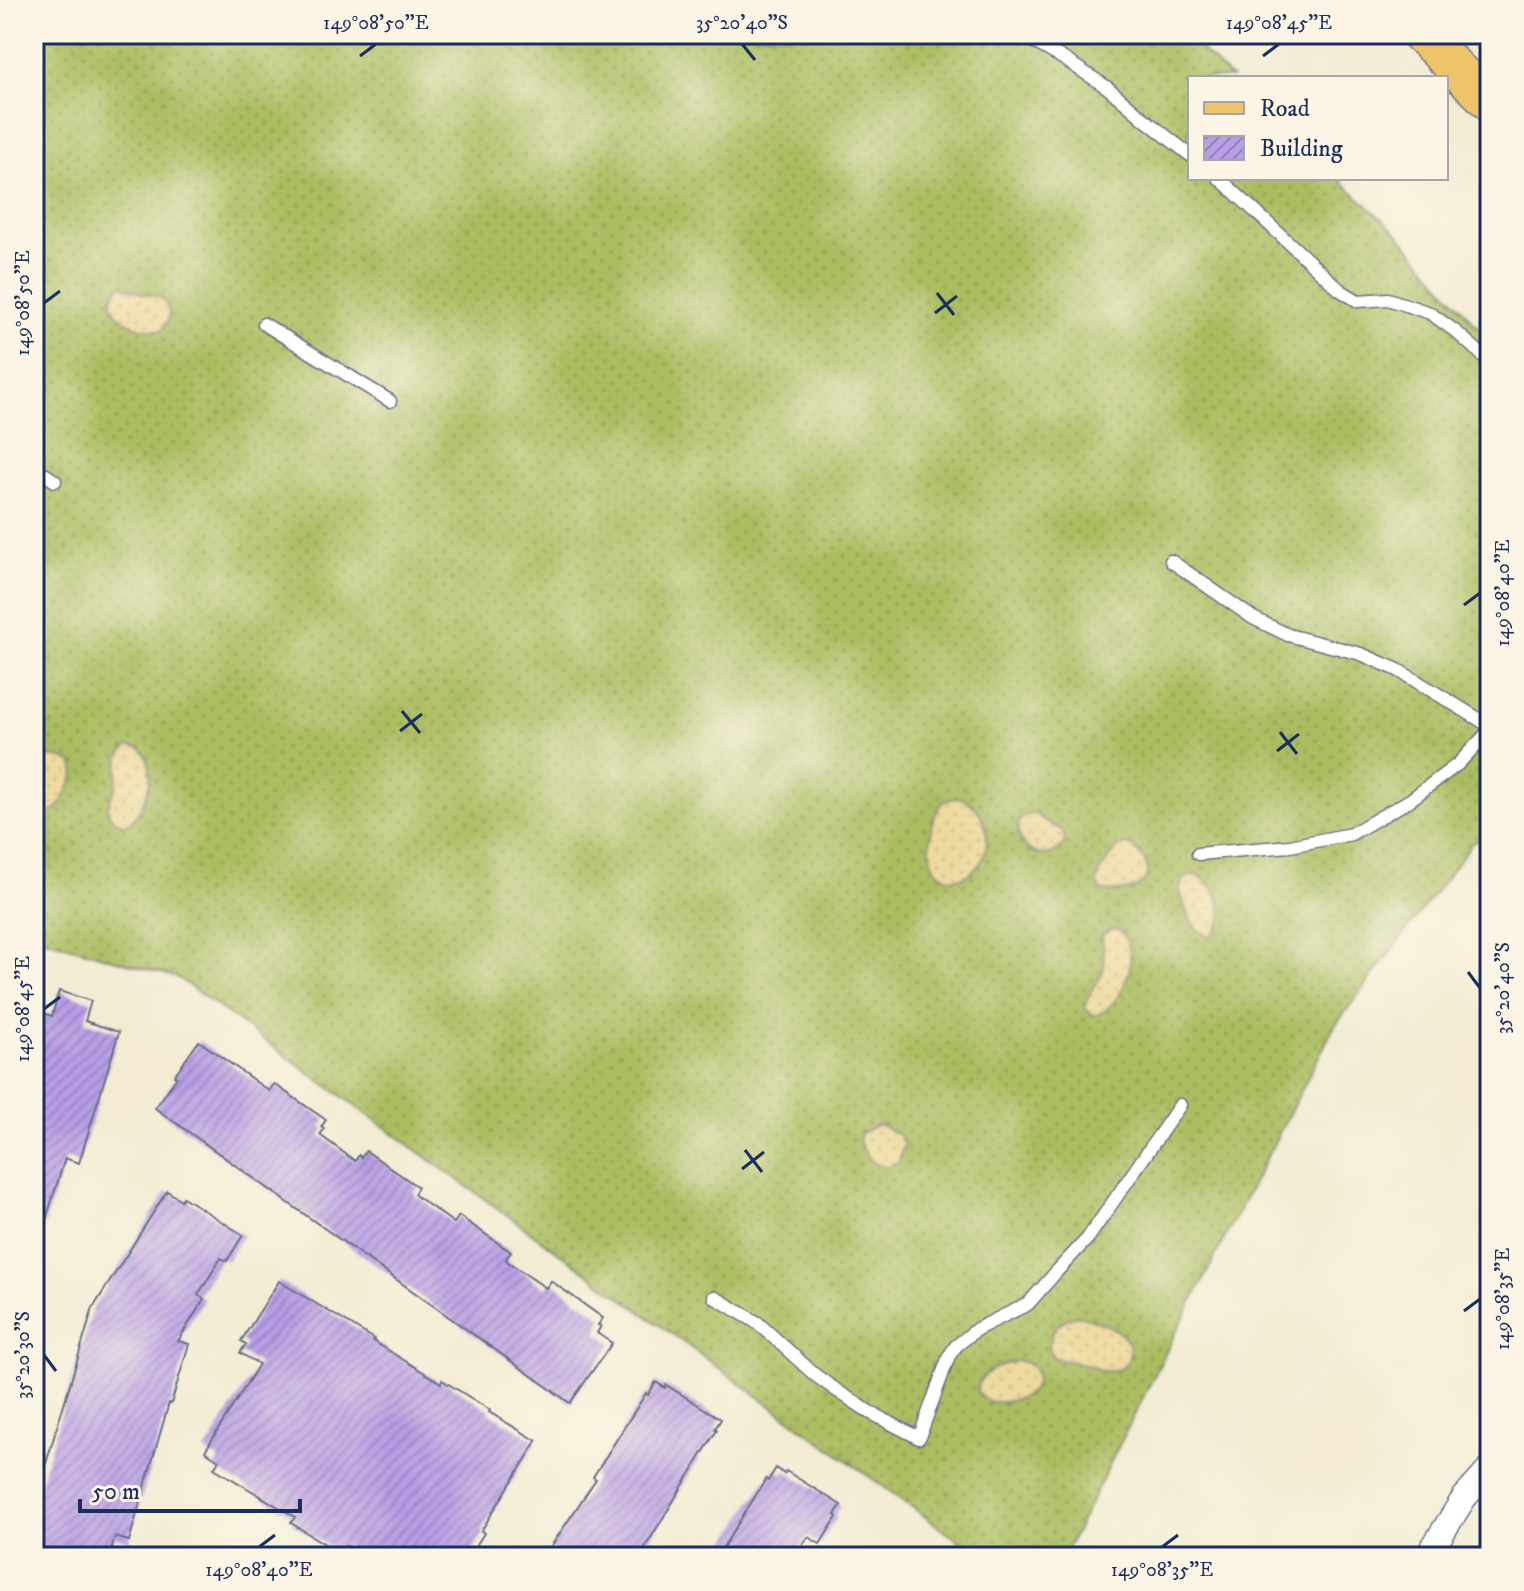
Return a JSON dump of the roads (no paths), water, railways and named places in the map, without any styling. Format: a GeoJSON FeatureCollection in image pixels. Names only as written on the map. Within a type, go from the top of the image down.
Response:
{"type":"FeatureCollection","features":[{"type":"Feature","properties":{"kind":"main road"},"geometry":{"type":"LineString","coordinates":[[1421,34],[1490,102]]}},
{"type":"Feature","properties":{"kind":"street"},"geometry":{"type":"LineString","coordinates":[[1427,1557],[1464,1498],[1490,1469]]}},
{"type":"Feature","properties":{"kind":"lane"},"geometry":{"type":"LineString","coordinates":[[1020,34],[1108,88],[1188,153]]}},
{"type":"Feature","properties":{"kind":"lane"},"geometry":{"type":"LineString","coordinates":[[1221,180],[1340,290],[1358,301],[1388,299],[1430,313],[1490,362]]}},
{"type":"Feature","properties":{"kind":"lane"},"geometry":{"type":"LineString","coordinates":[[264,324],[390,401]]}},
{"type":"Feature","properties":{"kind":"lane"},"geometry":{"type":"LineString","coordinates":[[34,467],[55,481]]}},
{"type":"Feature","properties":{"kind":"lane"},"geometry":{"type":"LineString","coordinates":[[1171,561],[1253,618],[1288,635],[1361,654],[1398,670],[1490,728],[1458,764],[1410,800],[1351,834],[1290,846],[1198,854]]}},
{"type":"Feature","properties":{"kind":"lane"},"geometry":{"type":"LineString","coordinates":[[714,1297],[758,1323],[836,1390],[919,1438],[949,1356],[956,1346],[977,1329],[1028,1304],[1088,1238],[1180,1105]]}}]}
